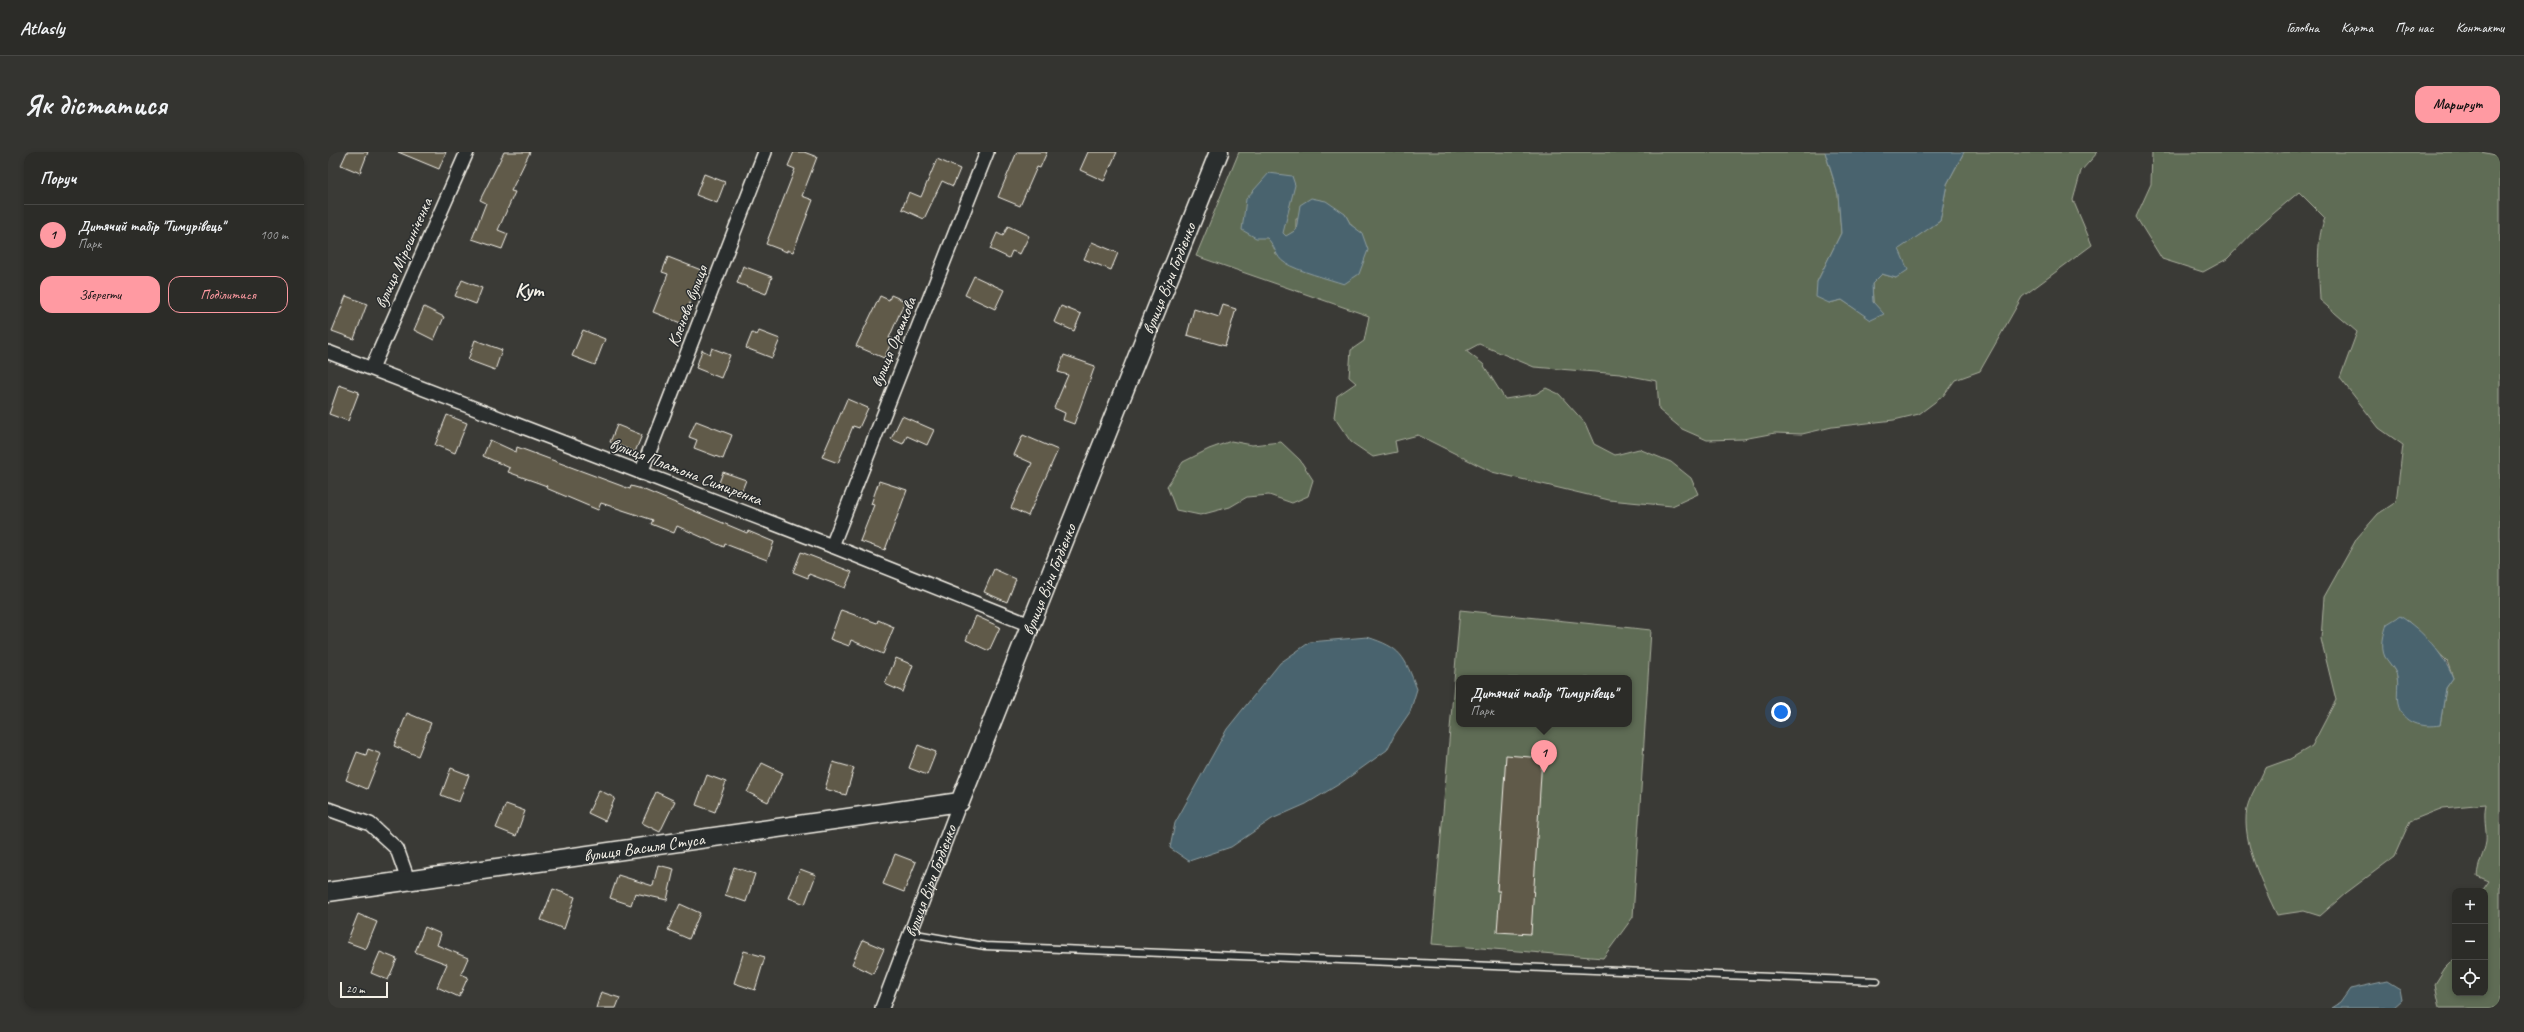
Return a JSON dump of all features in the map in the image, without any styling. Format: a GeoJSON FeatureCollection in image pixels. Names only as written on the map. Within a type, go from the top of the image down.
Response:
{"type":"FeatureCollection","features":[{"type":"Feature","properties":{"kind":"street","name":"вулиця Мірошніченка"},"geometry":{"type":"LineString","coordinates":[[372,368],[468,152]]}},
{"type":"Feature","properties":{"kind":"street","name":"Кленова вулиця"},"geometry":{"type":"LineString","coordinates":[[641,473],[765,152]]}},
{"type":"Feature","properties":{"kind":"street","name":"вулиця Орєшкова"},"geometry":{"type":"LineString","coordinates":[[832,546],[987,152]]}},
{"type":"Feature","properties":{"kind":"street","name":"вулиця Віри Гордієнко"},"geometry":{"type":"LineString","coordinates":[[882,1008],[960,802],[1219,152]]}},
{"type":"Feature","properties":{"kind":"street","name":"вулиця Платона Симиренка"},"geometry":{"type":"LineString","coordinates":[[328,352],[832,546],[1030,625]]}},
{"type":"Feature","properties":{"kind":"street","name":"вулиця Василя Стуса"},"geometry":{"type":"LineString","coordinates":[[328,892],[960,802]]}},
{"type":"Feature","properties":{"kind":"street"},"geometry":{"type":"LineString","coordinates":[[328,809],[370,824],[397,849],[408,880]]}},
{"type":"Feature","properties":{"kind":"lane"},"geometry":{"type":"LineString","coordinates":[[910,933],[985,946],[1877,981]]}},
{"type":"Feature","properties":{"kind":"green space"},"geometry":{"type":"Polygon","coordinates":[[[1239,152],[1825,152],[1838,194],[1841,233],[1817,282],[1829,303],[1842,300],[1871,319],[1873,302],[1872,284],[1882,274],[1896,278],[1898,249],[1940,221],[1947,184],[1964,152],[2098,152],[2081,171],[2073,200],[2092,245],[2022,297],[1980,371],[1955,380],[1943,396],[1919,414],[1894,420],[1832,427],[1802,434],[1775,433],[1743,439],[1707,440],[1682,429],[1659,410],[1657,381],[1620,374],[1534,367],[1479,344],[1466,351],[1483,364],[1505,399],[1536,394],[1546,388],[1559,394],[1585,423],[1594,444],[1615,455],[1639,449],[1671,462],[1691,478],[1698,494],[1672,506],[1609,500],[1492,472],[1418,435],[1395,441],[1397,452],[1373,457],[1351,442],[1334,417],[1337,396],[1356,383],[1349,377],[1351,350],[1364,341],[1369,316],[1196,256],[1239,152]],[[1287,211],[1267,238],[1274,244],[1276,254],[1362,234],[1351,225],[1345,214],[1296,219],[1296,230],[1286,237],[1282,233],[1287,211]]]}},
{"type":"Feature","properties":{"kind":"green space"},"geometry":{"type":"Polygon","coordinates":[[[2152,152],[2481,152],[2500,156],[2500,1008],[2440,1008],[2435,984],[2445,968],[2452,961],[2452,996],[2488,996],[2488,888],[2484,888],[2489,881],[2477,876],[2486,842],[2486,804],[2443,808],[2410,821],[2394,857],[2346,893],[2320,916],[2304,911],[2277,915],[2254,863],[2250,849],[2247,835],[2247,808],[2265,768],[2290,759],[2312,746],[2336,700],[2321,639],[2324,597],[2357,538],[2378,514],[2396,502],[2403,445],[2379,428],[2340,378],[2357,332],[2320,300],[2319,248],[2325,218],[2299,192],[2261,224],[2227,259],[2203,272],[2162,259],[2136,217],[2151,184],[2152,152]],[[2408,621],[2385,656],[2397,674],[2398,687],[2440,725],[2446,688],[2453,678],[2447,661],[2408,621]]]}},
{"type":"Feature","properties":{"kind":"green space"},"geometry":{"type":"Polygon","coordinates":[[[1231,441],[1252,445],[1281,442],[1300,460],[1313,480],[1308,496],[1292,503],[1269,495],[1247,497],[1230,507],[1200,515],[1176,510],[1167,486],[1183,462],[1209,449],[1231,441]]]}},
{"type":"Feature","properties":{"kind":"green space"},"geometry":{"type":"Polygon","coordinates":[[[1460,610],[1651,630],[1633,917],[1603,958],[1432,944],[1460,610]]]}},
{"type":"Feature","properties":{"kind":"water"},"geometry":{"type":"Polygon","coordinates":[[[1825,152],[1964,152],[1947,184],[1940,221],[1899,249],[1908,270],[1896,278],[1882,274],[1872,284],[1873,302],[1884,314],[1871,320],[1842,300],[1829,303],[1816,297],[1817,282],[1841,233],[1838,194],[1825,152]]]}},
{"type":"Feature","properties":{"kind":"water"},"geometry":{"type":"Polygon","coordinates":[[[1269,173],[1292,176],[1295,185],[1283,233],[1286,236],[1296,230],[1300,205],[1311,198],[1326,201],[1345,214],[1351,225],[1362,233],[1368,250],[1359,274],[1344,284],[1298,269],[1282,260],[1267,238],[1256,238],[1242,230],[1246,199],[1269,173]]]}},
{"type":"Feature","properties":{"kind":"water"},"geometry":{"type":"Polygon","coordinates":[[[2400,616],[2416,628],[2431,643],[2444,660],[2453,678],[2446,688],[2440,725],[2426,726],[2414,723],[2408,720],[2400,711],[2397,700],[2397,676],[2385,657],[2383,645],[2387,624],[2400,616]]]}},
{"type":"Feature","properties":{"kind":"water"},"geometry":{"type":"Polygon","coordinates":[[[1367,637],[1388,645],[1400,655],[1409,668],[1417,689],[1410,712],[1395,734],[1387,750],[1341,783],[1306,804],[1272,819],[1231,847],[1189,861],[1170,848],[1175,823],[1227,729],[1280,663],[1310,642],[1367,637]]]}},
{"type":"Feature","properties":{"kind":"water"},"geometry":{"type":"Polygon","coordinates":[[[2387,981],[2400,989],[2402,1000],[2393,1008],[2332,1008],[2340,1003],[2350,989],[2387,981]]]}},
{"type":"Feature","properties":{"kind":"building"},"geometry":{"type":"Polygon","coordinates":[[[347,152],[368,152],[360,173],[341,165],[347,152]]]}},
{"type":"Feature","properties":{"kind":"building"},"geometry":{"type":"Polygon","coordinates":[[[398,152],[446,152],[439,169],[398,152]]]}},
{"type":"Feature","properties":{"kind":"building"},"geometry":{"type":"Polygon","coordinates":[[[504,152],[530,152],[511,191],[515,192],[498,230],[508,234],[502,249],[472,239],[486,203],[480,200],[504,152]]]}},
{"type":"Feature","properties":{"kind":"building"},"geometry":{"type":"Polygon","coordinates":[[[794,152],[804,152],[817,157],[802,196],[813,200],[793,252],[787,250],[787,252],[766,244],[795,169],[788,166],[794,152]]]}},
{"type":"Feature","properties":{"kind":"building"},"geometry":{"type":"Polygon","coordinates":[[[1017,152],[1047,152],[1040,168],[1037,167],[1020,206],[998,197],[1017,152]]]}},
{"type":"Feature","properties":{"kind":"building"},"geometry":{"type":"Polygon","coordinates":[[[1088,152],[1117,152],[1104,181],[1080,170],[1088,152]]]}},
{"type":"Feature","properties":{"kind":"building"},"geometry":{"type":"Polygon","coordinates":[[[937,159],[960,169],[953,186],[942,181],[924,219],[902,209],[909,192],[921,197],[937,159]]]}},
{"type":"Feature","properties":{"kind":"building"},"geometry":{"type":"Polygon","coordinates":[[[704,174],[725,182],[717,203],[696,195],[704,174]]]}},
{"type":"Feature","properties":{"kind":"building"},"geometry":{"type":"Polygon","coordinates":[[[1008,226],[1029,236],[1020,254],[1012,251],[1009,258],[990,249],[997,233],[1003,236],[1008,226]]]}},
{"type":"Feature","properties":{"kind":"building"},"geometry":{"type":"Polygon","coordinates":[[[1092,242],[1118,253],[1111,270],[1084,259],[1092,242]]]}},
{"type":"Feature","properties":{"kind":"building"},"geometry":{"type":"Polygon","coordinates":[[[668,257],[701,270],[683,324],[653,312],[668,274],[662,272],[668,257]]]}},
{"type":"Feature","properties":{"kind":"building"},"geometry":{"type":"Polygon","coordinates":[[[743,266],[772,277],[766,294],[737,283],[743,266]]]}},
{"type":"Feature","properties":{"kind":"building"},"geometry":{"type":"Polygon","coordinates":[[[974,276],[1004,290],[995,309],[965,295],[974,276]]]}},
{"type":"Feature","properties":{"kind":"building"},"geometry":{"type":"Polygon","coordinates":[[[462,280],[482,288],[476,304],[455,296],[462,280]]]}},
{"type":"Feature","properties":{"kind":"building"},"geometry":{"type":"Polygon","coordinates":[[[891,295],[905,301],[889,338],[893,339],[884,358],[856,346],[880,296],[889,300],[891,295]]]}},
{"type":"Feature","properties":{"kind":"building"},"geometry":{"type":"Polygon","coordinates":[[[346,296],[367,304],[354,339],[332,331],[346,296]]]}},
{"type":"Feature","properties":{"kind":"building"},"geometry":{"type":"Polygon","coordinates":[[[1223,305],[1236,309],[1225,346],[1187,335],[1194,309],[1219,317],[1223,305]]]}},
{"type":"Feature","properties":{"kind":"building"},"geometry":{"type":"Polygon","coordinates":[[[1061,306],[1081,314],[1074,331],[1054,322],[1061,306]]]}},
{"type":"Feature","properties":{"kind":"building"},"geometry":{"type":"Polygon","coordinates":[[[424,307],[444,317],[434,340],[414,330],[424,307]]]}},
{"type":"Feature","properties":{"kind":"building"},"geometry":{"type":"Polygon","coordinates":[[[583,330],[605,339],[595,365],[572,356],[583,330]]]}},
{"type":"Feature","properties":{"kind":"building"},"geometry":{"type":"Polygon","coordinates":[[[759,331],[780,339],[772,358],[746,348],[752,333],[757,335],[759,331]]]}},
{"type":"Feature","properties":{"kind":"building"},"geometry":{"type":"Polygon","coordinates":[[[475,340],[502,350],[495,370],[468,360],[475,340]]]}},
{"type":"Feature","properties":{"kind":"building"},"geometry":{"type":"Polygon","coordinates":[[[712,348],[730,355],[721,378],[696,368],[702,350],[710,354],[712,348]]]}},
{"type":"Feature","properties":{"kind":"building"},"geometry":{"type":"Polygon","coordinates":[[[1064,355],[1095,366],[1074,424],[1063,420],[1065,413],[1054,408],[1068,375],[1058,372],[1064,355]]]}},
{"type":"Feature","properties":{"kind":"building"},"geometry":{"type":"Polygon","coordinates":[[[339,385],[359,392],[348,421],[329,414],[339,385]]]}},
{"type":"Feature","properties":{"kind":"building"},"geometry":{"type":"Polygon","coordinates":[[[847,399],[868,408],[859,428],[853,426],[838,463],[822,457],[847,399]]]}},
{"type":"Feature","properties":{"kind":"building"},"geometry":{"type":"Polygon","coordinates":[[[447,415],[467,423],[455,453],[435,445],[447,415]]]}},
{"type":"Feature","properties":{"kind":"building"},"geometry":{"type":"Polygon","coordinates":[[[902,416],[934,430],[927,445],[907,436],[903,444],[891,439],[902,416]]]}},
{"type":"Feature","properties":{"kind":"building"},"geometry":{"type":"Polygon","coordinates":[[[696,421],[732,435],[723,459],[694,448],[697,440],[689,437],[696,421]]]}},
{"type":"Feature","properties":{"kind":"building"},"geometry":{"type":"Polygon","coordinates":[[[617,425],[642,435],[635,452],[610,442],[617,425]]]}},
{"type":"Feature","properties":{"kind":"building"},"geometry":{"type":"Polygon","coordinates":[[[1023,435],[1058,450],[1028,516],[1011,508],[1032,463],[1014,455],[1023,435]]]}},
{"type":"Feature","properties":{"kind":"building"},"geometry":{"type":"Polygon","coordinates":[[[490,440],[516,452],[517,447],[630,489],[631,486],[642,489],[747,533],[748,531],[774,542],[767,560],[725,544],[724,547],[677,526],[674,533],[651,524],[653,520],[601,503],[598,510],[546,488],[547,486],[508,472],[510,468],[483,456],[490,440]]]}},
{"type":"Feature","properties":{"kind":"building"},"geometry":{"type":"Polygon","coordinates":[[[723,472],[746,480],[740,495],[717,488],[723,472]]]}},
{"type":"Feature","properties":{"kind":"building"},"geometry":{"type":"Polygon","coordinates":[[[879,481],[907,490],[885,550],[860,541],[874,505],[871,504],[879,481]]]}},
{"type":"Feature","properties":{"kind":"building"},"geometry":{"type":"Polygon","coordinates":[[[801,552],[852,572],[845,588],[809,574],[808,578],[793,572],[801,552]]]}},
{"type":"Feature","properties":{"kind":"building"},"geometry":{"type":"Polygon","coordinates":[[[994,569],[1016,579],[1007,602],[984,592],[994,569]]]}},
{"type":"Feature","properties":{"kind":"building"},"geometry":{"type":"Polygon","coordinates":[[[841,610],[877,623],[878,620],[894,627],[883,654],[851,640],[849,646],[830,639],[841,610]]]}},
{"type":"Feature","properties":{"kind":"building"},"geometry":{"type":"Polygon","coordinates":[[[976,616],[1000,627],[989,651],[966,640],[976,616]]]}},
{"type":"Feature","properties":{"kind":"building"},"geometry":{"type":"Polygon","coordinates":[[[896,658],[913,665],[903,692],[885,684],[896,658]]]}},
{"type":"Feature","properties":{"kind":"building"},"geometry":{"type":"Polygon","coordinates":[[[407,713],[431,723],[418,756],[394,746],[407,713]]]}},
{"type":"Feature","properties":{"kind":"building"},"geometry":{"type":"Polygon","coordinates":[[[918,745],[936,752],[927,775],[909,768],[918,745]]]}},
{"type":"Feature","properties":{"kind":"building"},"geometry":{"type":"Polygon","coordinates":[[[368,749],[381,754],[367,789],[346,780],[357,752],[366,755],[368,749]]]}},
{"type":"Feature","properties":{"kind":"building"},"geometry":{"type":"Polygon","coordinates":[[[1506,755],[1542,758],[1531,934],[1497,932],[1500,891],[1497,891],[1506,755]]]}},
{"type":"Feature","properties":{"kind":"building"},"geometry":{"type":"Polygon","coordinates":[[[833,762],[854,768],[846,795],[825,789],[833,762]]]}},
{"type":"Feature","properties":{"kind":"building"},"geometry":{"type":"Polygon","coordinates":[[[762,763],[783,773],[768,802],[747,792],[762,763]]]}},
{"type":"Feature","properties":{"kind":"building"},"geometry":{"type":"Polygon","coordinates":[[[451,768],[469,775],[459,802],[441,795],[451,768]]]}},
{"type":"Feature","properties":{"kind":"building"},"geometry":{"type":"Polygon","coordinates":[[[707,775],[726,782],[715,812],[696,805],[707,775]]]}},
{"type":"Feature","properties":{"kind":"building"},"geometry":{"type":"Polygon","coordinates":[[[599,790],[615,798],[605,821],[588,813],[599,790]]]}},
{"type":"Feature","properties":{"kind":"building"},"geometry":{"type":"Polygon","coordinates":[[[656,792],[675,801],[660,832],[642,823],[656,792]]]}},
{"type":"Feature","properties":{"kind":"building"},"geometry":{"type":"Polygon","coordinates":[[[506,804],[525,811],[516,836],[496,828],[506,804]]]}},
{"type":"Feature","properties":{"kind":"building"},"geometry":{"type":"Polygon","coordinates":[[[895,854],[916,862],[904,892],[883,884],[895,854]]]}},
{"type":"Feature","properties":{"kind":"building"},"geometry":{"type":"Polygon","coordinates":[[[658,865],[674,869],[667,900],[635,893],[631,905],[610,898],[618,875],[653,886],[658,865]]]}},
{"type":"Feature","properties":{"kind":"building"},"geometry":{"type":"Polygon","coordinates":[[[734,867],[755,874],[746,902],[725,895],[734,867]]]}},
{"type":"Feature","properties":{"kind":"building"},"geometry":{"type":"Polygon","coordinates":[[[800,869],[816,875],[805,904],[789,898],[800,869]]]}},
{"type":"Feature","properties":{"kind":"building"},"geometry":{"type":"Polygon","coordinates":[[[553,889],[575,897],[564,929],[541,920],[553,889]]]}},
{"type":"Feature","properties":{"kind":"building"},"geometry":{"type":"Polygon","coordinates":[[[680,904],[700,913],[689,939],[668,930],[680,904]]]}},
{"type":"Feature","properties":{"kind":"building"},"geometry":{"type":"Polygon","coordinates":[[[358,914],[377,922],[366,949],[347,942],[358,914]]]}},
{"type":"Feature","properties":{"kind":"building"},"geometry":{"type":"Polygon","coordinates":[[[425,927],[441,934],[437,945],[468,958],[461,974],[468,977],[459,997],[437,987],[447,964],[415,952],[425,927]]]}},
{"type":"Feature","properties":{"kind":"building"},"geometry":{"type":"Polygon","coordinates":[[[863,940],[884,949],[873,974],[852,964],[863,940]]]}},
{"type":"Feature","properties":{"kind":"building"},"geometry":{"type":"Polygon","coordinates":[[[744,951],[765,957],[755,990],[734,983],[744,951]]]}},
{"type":"Feature","properties":{"kind":"building"},"geometry":{"type":"Polygon","coordinates":[[[380,952],[397,959],[388,980],[371,973],[380,952]]]}},
{"type":"Feature","properties":{"kind":"building"},"geometry":{"type":"Polygon","coordinates":[[[601,992],[620,998],[616,1008],[596,1008],[601,992]]]}},
{"type":"Feature","properties":{"kind":"place","name":"Дитячий табір \"Тимурівець\""},"geometry":{"type":"Point","coordinates":[1544,773]}},
{"type":"Feature","properties":{"kind":"district","name":"Кут"},"geometry":{"type":"Point","coordinates":[529,290]}}]}
